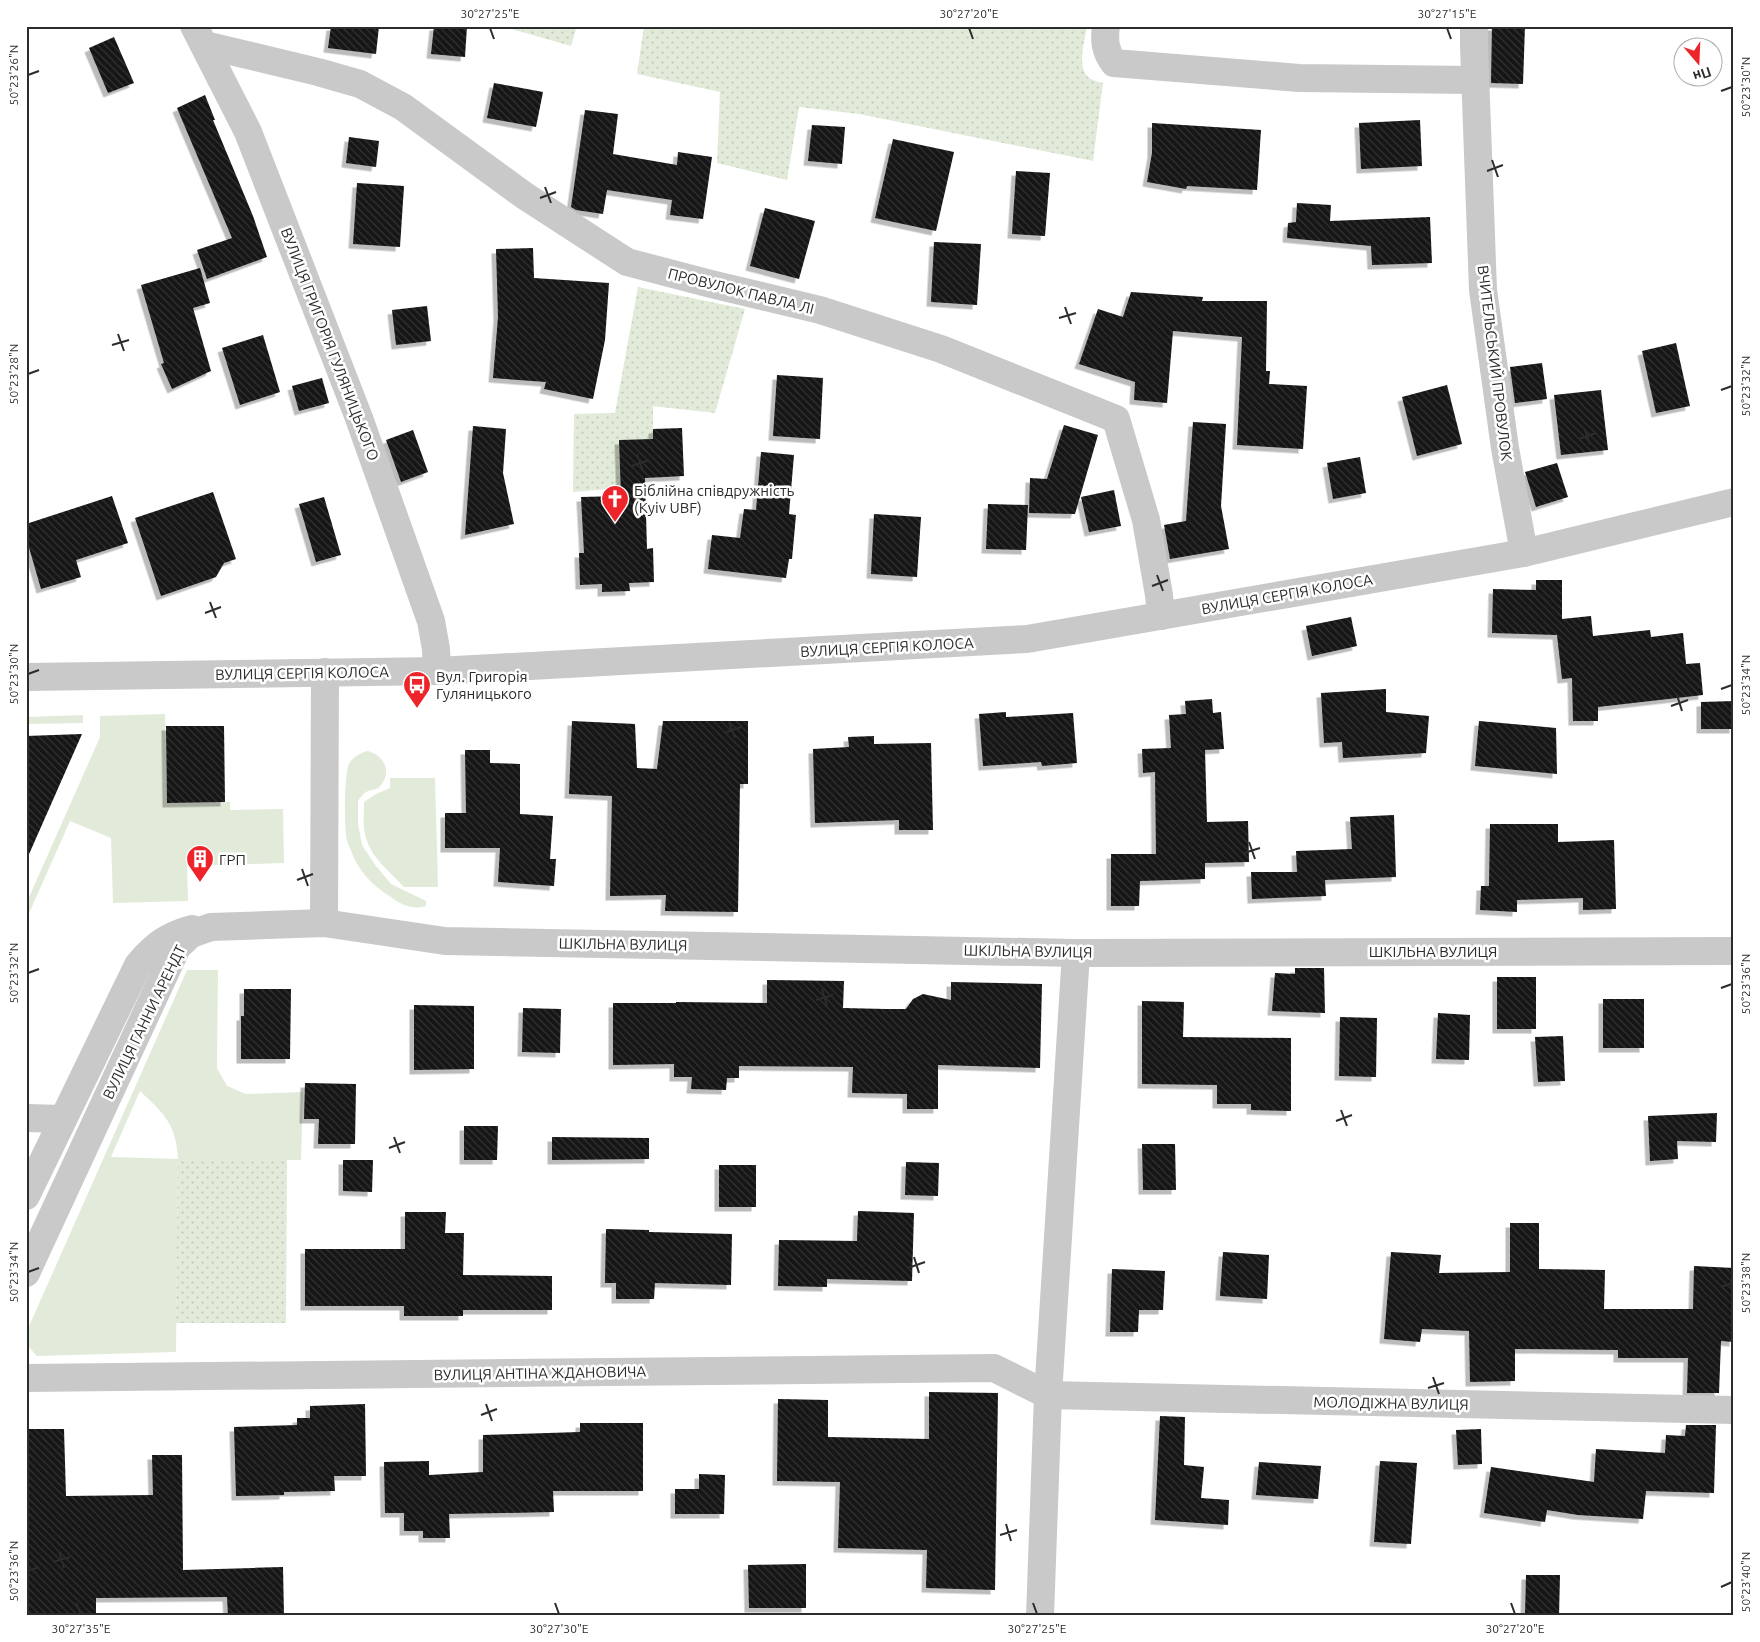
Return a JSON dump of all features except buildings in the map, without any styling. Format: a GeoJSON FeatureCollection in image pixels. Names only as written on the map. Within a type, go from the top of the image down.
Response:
{"type":"FeatureCollection","features":[{"type":"Feature","properties":{"kind":"street"},"geometry":{"type":"LineString","coordinates":[[1106,26],[1104,40],[1107,54],[1114,63],[1299,78],[1476,80]]}},
{"type":"Feature","properties":{"kind":"street","name":"ВЧИТЕЛЬСЬКИЙ ПРОВУЛОК"},"geometry":{"type":"LineString","coordinates":[[1474,26],[1483,290],[1505,448],[1524,553]]}},
{"type":"Feature","properties":{"kind":"street","name":"ПРОВУЛОК ПАВЛА ЛІ"},"geometry":{"type":"LineString","coordinates":[[199,36],[360,84],[403,107],[525,196],[627,262],[820,310],[941,349],[1116,419],[1146,520],[1161,616]]}},
{"type":"Feature","properties":{"kind":"street","name":"ВУЛИЦЯ ГРИГОРІЯ ГУЛЯНИЦЬКОГО"},"geometry":{"type":"LineString","coordinates":[[199,36],[248,132],[359,418],[431,622],[436,649],[436,671]]}},
{"type":"Feature","properties":{"kind":"street","name":"ВУЛИЦЯ СЕРГІЯ КОЛОСА"},"geometry":{"type":"LineString","coordinates":[[26,677],[436,671],[1027,639],[1524,553],[1734,502]]}},
{"type":"Feature","properties":{"kind":"street"},"geometry":{"type":"LineString","coordinates":[[324,923],[326,672]]}},
{"type":"Feature","properties":{"kind":"street","name":"ВУЛИЦЯ ГАННИ АРЕНДТ"},"geometry":{"type":"LineString","coordinates":[[26,1273],[182,941],[199,930],[221,926],[324,923]]}},
{"type":"Feature","properties":{"kind":"street","name":"ШКІЛЬНА ВУЛИЦЯ"},"geometry":{"type":"LineString","coordinates":[[324,923],[444,941],[1076,952],[1734,950]]}},
{"type":"Feature","properties":{"kind":"street"},"geometry":{"type":"LineString","coordinates":[[26,1196],[138,965],[156,946],[174,934],[192,928],[221,926]]}},
{"type":"Feature","properties":{"kind":"street"},"geometry":{"type":"LineString","coordinates":[[1040,1616],[1048,1395],[1076,952]]}},
{"type":"Feature","properties":{"kind":"street"},"geometry":{"type":"LineString","coordinates":[[26,1118],[63,1119]]}},
{"type":"Feature","properties":{"kind":"street","name":"ВУЛИЦЯ АНТІНА ЖДАНОВИЧА"},"geometry":{"type":"LineString","coordinates":[[26,1378],[994,1368],[1048,1395]]}},
{"type":"Feature","properties":{"kind":"street","name":"МОЛОДІЖНА ВУЛИЦЯ"},"geometry":{"type":"LineString","coordinates":[[1048,1395],[1734,1410]]}},
{"type":"Feature","properties":{"kind":"green space"},"geometry":{"type":"Polygon","coordinates":[[[501,26],[577,26],[571,46],[501,26]]]}},
{"type":"Feature","properties":{"kind":"green space"},"geometry":{"type":"Polygon","coordinates":[[[644,26],[1087,26],[1082,55],[1083,69],[1091,79],[1103,83],[1093,161],[859,114],[799,107],[787,180],[717,163],[720,92],[637,74],[644,26]]]}},
{"type":"Feature","properties":{"kind":"green space"},"geometry":{"type":"Polygon","coordinates":[[[638,287],[745,309],[715,413],[653,406],[653,439],[621,488],[573,492],[574,414],[615,413],[638,287]]]}},
{"type":"Feature","properties":{"kind":"green space"},"geometry":{"type":"Polygon","coordinates":[[[165,714],[167,803],[230,802],[230,810],[283,809],[284,863],[187,866],[188,901],[113,903],[111,838],[70,821],[26,920],[26,904],[100,737],[100,716],[165,714]]]}},
{"type":"Feature","properties":{"kind":"green space"},"geometry":{"type":"Polygon","coordinates":[[[83,715],[83,723],[26,724],[26,717],[83,715]]]}},
{"type":"Feature","properties":{"kind":"green space"},"geometry":{"type":"Polygon","coordinates":[[[367,751],[374,753],[383,761],[386,772],[383,783],[378,788],[366,792],[358,801],[358,824],[362,845],[391,884],[426,901],[426,906],[407,906],[380,890],[361,870],[347,841],[345,802],[347,770],[353,759],[367,751]]]}},
{"type":"Feature","properties":{"kind":"green space"},"geometry":{"type":"Polygon","coordinates":[[[390,778],[435,778],[438,887],[404,887],[383,866],[370,848],[364,832],[364,802],[390,788],[390,778]]]}},
{"type":"Feature","properties":{"kind":"green space"},"geometry":{"type":"Polygon","coordinates":[[[187,970],[218,970],[217,1068],[227,1086],[246,1094],[303,1092],[301,1160],[178,1159],[176,1352],[37,1356],[26,1344],[26,1333],[187,970]],[[140,1091],[111,1157],[178,1159],[175,1136],[167,1120],[140,1091]]]}},
{"type":"Feature","properties":{"kind":"green space"},"geometry":{"type":"Polygon","coordinates":[[[178,1159],[287,1159],[286,1323],[176,1323],[178,1159]]]}},
{"type":"Feature","properties":{"kind":"place","name":"Біблійна співдружність (Kyiv UBF)"},"geometry":{"type":"Point","coordinates":[615,523]}},
{"type":"Feature","properties":{"kind":"place","name":"Вул. Григорія Гуляницького"},"geometry":{"type":"Point","coordinates":[417,709]}},
{"type":"Feature","properties":{"kind":"place","name":"ГРП"},"geometry":{"type":"Point","coordinates":[200,883]}}]}
